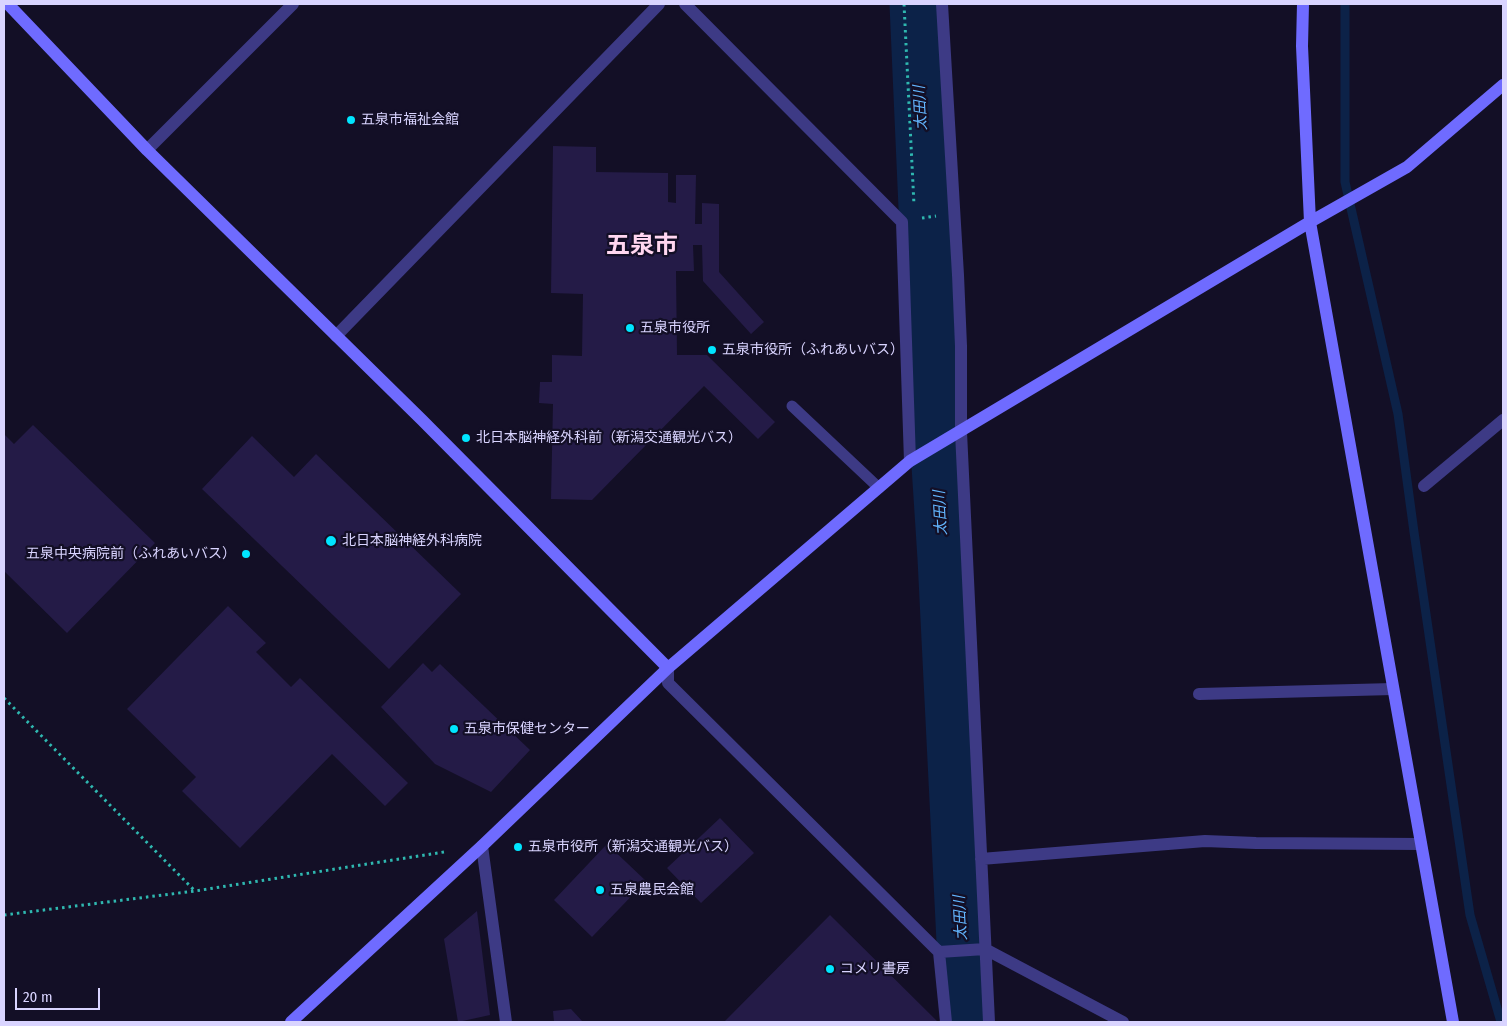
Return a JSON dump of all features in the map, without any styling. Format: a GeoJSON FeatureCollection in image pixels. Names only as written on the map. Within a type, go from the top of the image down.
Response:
{"type":"FeatureCollection","features":[{"type":"Feature","properties":{"kind":"street"},"geometry":{"type":"LineString","coordinates":[[8,4],[147,150],[668,668],[668,683],[939,952],[946,1022]]}},
{"type":"Feature","properties":{"kind":"street"},"geometry":{"type":"LineString","coordinates":[[147,150],[293,4]]}},
{"type":"Feature","properties":{"kind":"street"},"geometry":{"type":"LineString","coordinates":[[336,336],[659,4]]}},
{"type":"Feature","properties":{"kind":"street"},"geometry":{"type":"LineString","coordinates":[[685,4],[902,222],[910,461]]}},
{"type":"Feature","properties":{"kind":"street"},"geometry":{"type":"LineString","coordinates":[[942,4],[961,346],[961,432],[989,1022]]}},
{"type":"Feature","properties":{"kind":"street"},"geometry":{"type":"LineString","coordinates":[[1303,4],[1302,46],[1310,222],[1453,1022]]}},
{"type":"Feature","properties":{"kind":"street"},"geometry":{"type":"LineString","coordinates":[[291,1022],[482,846],[668,668],[910,461],[1310,222],[1407,167],[1503,85]]}},
{"type":"Feature","properties":{"kind":"street"},"geometry":{"type":"LineString","coordinates":[[1424,486],[1503,420]]}},
{"type":"Feature","properties":{"kind":"street"},"geometry":{"type":"LineString","coordinates":[[1199,694],[1393,689]]}},
{"type":"Feature","properties":{"kind":"street"},"geometry":{"type":"LineString","coordinates":[[981,859],[1205,841],[1421,844]]}},
{"type":"Feature","properties":{"kind":"street"},"geometry":{"type":"LineString","coordinates":[[482,846],[506,1022]]}},
{"type":"Feature","properties":{"kind":"street"},"geometry":{"type":"LineString","coordinates":[[939,952],[985,949],[1123,1022]]}},
{"type":"Feature","properties":{"kind":"lane"},"geometry":{"type":"LineString","coordinates":[[792,406],[879,488]]}},
{"type":"Feature","properties":{"kind":"path"},"geometry":{"type":"LineString","coordinates":[[904,4],[915,218]]}},
{"type":"Feature","properties":{"kind":"path"},"geometry":{"type":"LineString","coordinates":[[899,220],[954,214]]}},
{"type":"Feature","properties":{"kind":"path"},"geometry":{"type":"LineString","coordinates":[[4,698],[195,891]]}},
{"type":"Feature","properties":{"kind":"path"},"geometry":{"type":"LineString","coordinates":[[4,915],[195,891],[482,846]]}},
{"type":"Feature","properties":{"kind":"building","name":"五泉市役所"},"geometry":{"type":"Polygon","coordinates":[[[553,146],[596,147],[596,172],[668,173],[668,202],[676,203],[676,175],[696,175],[695,224],[702,224],[702,203],[719,204],[719,272],[764,322],[751,334],[703,281],[702,245],[693,245],[694,271],[676,271],[677,355],[707,355],[775,422],[758,439],[704,386],[592,500],[551,499],[553,404],[539,403],[540,382],[552,382],[552,355],[582,356],[583,294],[551,293],[553,146]]]}},
{"type":"Feature","properties":{"kind":"building"},"geometry":{"type":"Polygon","coordinates":[[[33,425],[155,543],[67,633],[4,571],[4,434],[14,444],[33,425]]]}},
{"type":"Feature","properties":{"kind":"building","name":"北日本脳神経外科病院"},"geometry":{"type":"Polygon","coordinates":[[[252,436],[294,477],[316,454],[461,594],[389,669],[202,489],[252,436]]]}},
{"type":"Feature","properties":{"kind":"building"},"geometry":{"type":"Polygon","coordinates":[[[228,606],[266,643],[256,652],[291,687],[300,678],[408,783],[385,806],[332,754],[240,848],[182,791],[196,777],[127,709],[228,606]]]}},
{"type":"Feature","properties":{"kind":"building","name":"五泉市保健センター"},"geometry":{"type":"Polygon","coordinates":[[[423,663],[432,672],[440,664],[530,750],[491,792],[435,764],[381,707],[423,663]]]}},
{"type":"Feature","properties":{"kind":"building"},"geometry":{"type":"Polygon","coordinates":[[[720,818],[754,853],[701,903],[667,868],[720,818]]]}},
{"type":"Feature","properties":{"kind":"building","name":"五泉農民会館"},"geometry":{"type":"Polygon","coordinates":[[[607,844],[646,881],[592,937],[554,900],[607,844]]]}},
{"type":"Feature","properties":{"kind":"building"},"geometry":{"type":"Polygon","coordinates":[[[477,911],[490,1015],[458,1022],[444,939],[477,911]]]}},
{"type":"Feature","properties":{"kind":"building","name":"コメリ書房"},"geometry":{"type":"Polygon","coordinates":[[[830,915],[938,1022],[724,1022],[830,915]]]}},
{"type":"Feature","properties":{"kind":"building"},"geometry":{"type":"Polygon","coordinates":[[[571,1009],[583,1022],[554,1022],[553,1011],[571,1009]]]}},
{"type":"Feature","properties":{"kind":"waterway","name":"太田川"},"geometry":{"type":"LineString","coordinates":[[915,4],[932,388],[943,558],[966,1022]]}},
{"type":"Feature","properties":{"kind":"waterway"},"geometry":{"type":"LineString","coordinates":[[1345,4],[1345,182],[1398,414],[1470,915],[1501,1022]]}},
{"type":"Feature","properties":{"kind":"place","name":"五泉市福祉会館"},"geometry":{"type":"Point","coordinates":[351,120]}},
{"type":"Feature","properties":{"kind":"place","name":"五泉市役所"},"geometry":{"type":"Point","coordinates":[630,328]}},
{"type":"Feature","properties":{"kind":"place","name":"五泉市役所（ふれあいバス）"},"geometry":{"type":"Point","coordinates":[712,350]}},
{"type":"Feature","properties":{"kind":"place","name":"北日本脳神経外科前（新潟交通観光バス）"},"geometry":{"type":"Point","coordinates":[466,438]}},
{"type":"Feature","properties":{"kind":"place","name":"北日本脳神経外科病院"},"geometry":{"type":"Point","coordinates":[331,541]}},
{"type":"Feature","properties":{"kind":"place","name":"五泉中央病院前（ふれあいバス）"},"geometry":{"type":"Point","coordinates":[246,554]}},
{"type":"Feature","properties":{"kind":"place","name":"五泉市保健センター"},"geometry":{"type":"Point","coordinates":[454,729]}},
{"type":"Feature","properties":{"kind":"place","name":"五泉市役所（新潟交通観光バス）"},"geometry":{"type":"Point","coordinates":[518,847]}},
{"type":"Feature","properties":{"kind":"place","name":"五泉農民会館"},"geometry":{"type":"Point","coordinates":[600,890]}},
{"type":"Feature","properties":{"kind":"place","name":"コメリ書房"},"geometry":{"type":"Point","coordinates":[830,969]}},
{"type":"Feature","properties":{"kind":"district","name":"五泉市"},"geometry":{"type":"Point","coordinates":[642,246]}}]}
